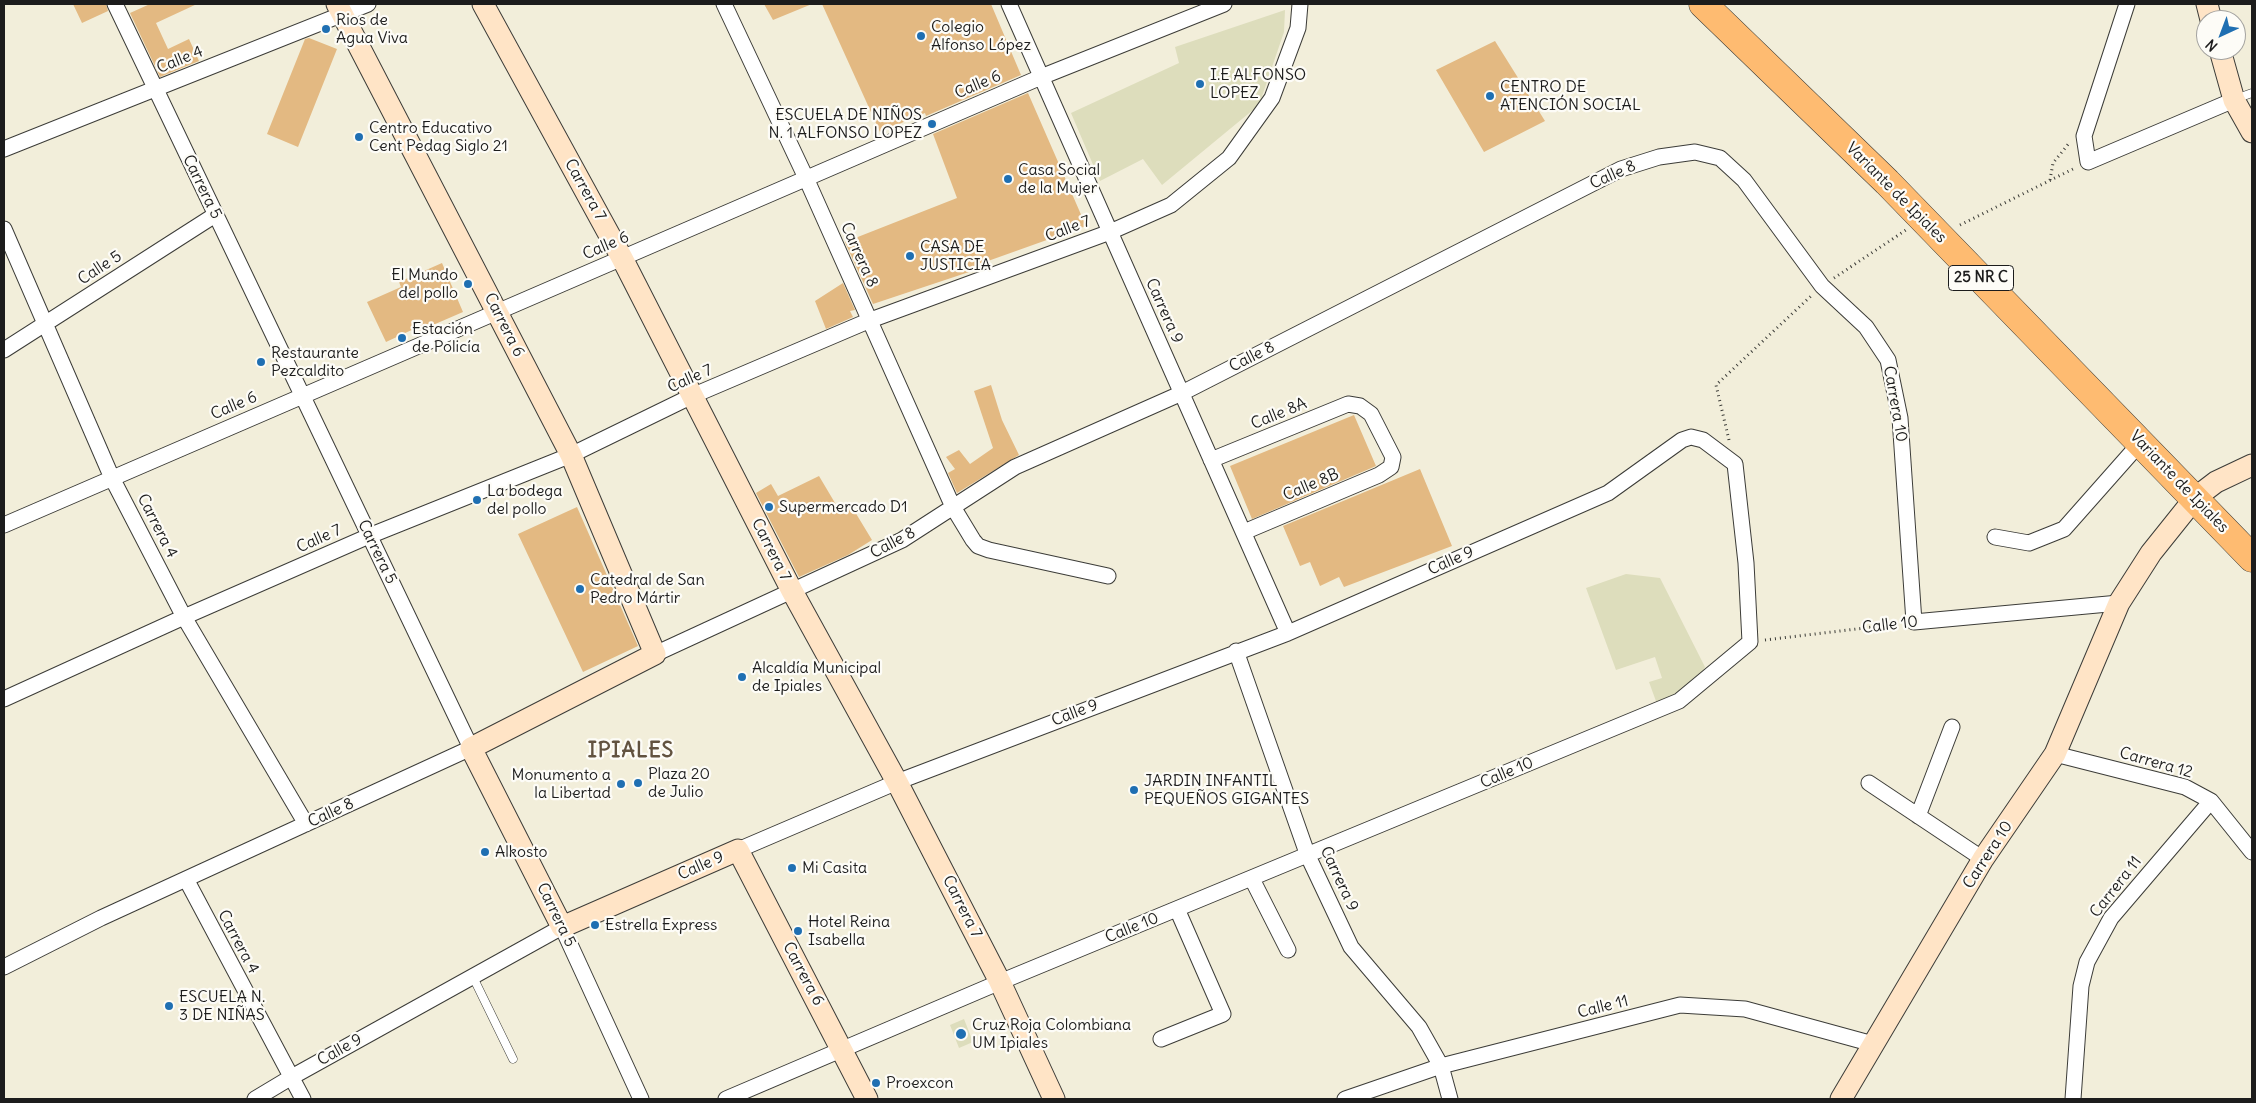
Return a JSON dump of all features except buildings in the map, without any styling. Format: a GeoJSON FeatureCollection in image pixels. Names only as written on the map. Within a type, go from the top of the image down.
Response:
{"type":"FeatureCollection","features":[{"type":"Feature","properties":{"kind":"highway","name":"Variante de Ipiales"},"geometry":{"type":"LineString","coordinates":[[1703,4],[1931,227],[2252,558]]}},
{"type":"Feature","properties":{"kind":"main road","name":"Carrera 7"},"geometry":{"type":"LineString","coordinates":[[483,4],[622,258],[792,591],[897,782],[1000,982],[1054,1099]]}},
{"type":"Feature","properties":{"kind":"main road","name":"Carrera 6"},"geometry":{"type":"LineString","coordinates":[[340,9],[571,455],[655,654]]}},
{"type":"Feature","properties":{"kind":"main road"},"geometry":{"type":"LineString","coordinates":[[2225,60],[2243,96],[2252,132]]}},
{"type":"Feature","properties":{"kind":"main road"},"geometry":{"type":"LineString","coordinates":[[2120,603],[2152,553],[2195,498],[2216,482],[2252,465]]}},
{"type":"Feature","properties":{"kind":"main road","name":"Carrera 10"},"geometry":{"type":"LineString","coordinates":[[1841,1099],[1983,858],[2055,754],[2120,603]]}},
{"type":"Feature","properties":{"kind":"main road","name":"Calle 8"},"geometry":{"type":"LineString","coordinates":[[471,748],[655,654]]}},
{"type":"Feature","properties":{"kind":"main road","name":"Carrera 5"},"geometry":{"type":"LineString","coordinates":[[471,748],[562,928]]}},
{"type":"Feature","properties":{"kind":"main road","name":"Carrera 6"},"geometry":{"type":"LineString","coordinates":[[738,850],[867,1099]]}},
{"type":"Feature","properties":{"kind":"main road","name":"Calle 9"},"geometry":{"type":"LineString","coordinates":[[562,928],[738,850]]}},
{"type":"Feature","properties":{"kind":"street","name":"Carrera 5"},"geometry":{"type":"LineString","coordinates":[[115,4],[471,748]]}},
{"type":"Feature","properties":{"kind":"street","name":"Calle 4"},"geometry":{"type":"LineString","coordinates":[[4,149],[155,89],[340,9],[368,4]]}},
{"type":"Feature","properties":{"kind":"street","name":"Carrera 8"},"geometry":{"type":"LineString","coordinates":[[724,4],[806,178],[868,321],[953,507],[973,540],[978,546],[1108,576]]}},
{"type":"Feature","properties":{"kind":"street","name":"Carrera 9"},"geometry":{"type":"LineString","coordinates":[[1008,4],[1288,633]]}},
{"type":"Feature","properties":{"kind":"street","name":"Calle 6"},"geometry":{"type":"LineString","coordinates":[[4,525],[1041,77],[1224,4]]}},
{"type":"Feature","properties":{"kind":"street","name":"Calle 7"},"geometry":{"type":"LineString","coordinates":[[4,700],[184,617],[369,536],[571,455],[692,396],[868,321],[1110,232],[1171,205],[1229,158],[1272,98],[1298,28],[1300,4]]}},
{"type":"Feature","properties":{"kind":"street"},"geometry":{"type":"LineString","coordinates":[[2127,4],[2084,136],[2088,162],[2243,96]]}},
{"type":"Feature","properties":{"kind":"street","name":"Calle 8"},"geometry":{"type":"LineString","coordinates":[[655,654],[902,540],[1015,467],[1182,393],[1621,169],[1659,158],[1695,152],[1720,158]]}},
{"type":"Feature","properties":{"kind":"street","name":"Carrera 10"},"geometry":{"type":"LineString","coordinates":[[1720,158],[1744,180],[1822,286],[1866,328],[1888,360],[1900,418],[1914,622]]}},
{"type":"Feature","properties":{"kind":"street","name":"Calle 5"},"geometry":{"type":"LineString","coordinates":[[4,350],[215,215]]}},
{"type":"Feature","properties":{"kind":"street","name":"Carrera 4"},"geometry":{"type":"LineString","coordinates":[[4,229],[112,478],[184,617],[306,824]]}},
{"type":"Feature","properties":{"kind":"street","name":"Calle 8A"},"geometry":{"type":"LineString","coordinates":[[1212,460],[1348,404],[1360,406],[1372,414],[1393,457],[1391,467]]}},
{"type":"Feature","properties":{"kind":"street","name":"Calle 9"},"geometry":{"type":"LineString","coordinates":[[738,850],[897,782],[1236,651],[1288,633],[1608,493],[1682,440],[1691,437],[1703,440],[1735,464]]}},
{"type":"Feature","properties":{"kind":"street"},"geometry":{"type":"LineString","coordinates":[[1994,537],[2029,544],[2064,529],[2141,442]]}},
{"type":"Feature","properties":{"kind":"street"},"geometry":{"type":"LineString","coordinates":[[1735,464],[1746,563],[1750,642]]}},
{"type":"Feature","properties":{"kind":"street","name":"Calle 8B"},"geometry":{"type":"LineString","coordinates":[[1244,532],[1380,475],[1391,467]]}},
{"type":"Feature","properties":{"kind":"street","name":"Calle 10"},"geometry":{"type":"LineString","coordinates":[[1914,622],[2120,603]]}},
{"type":"Feature","properties":{"kind":"street","name":"Calle 10"},"geometry":{"type":"LineString","coordinates":[[726,1099],[1000,982],[1679,701],[1750,642]]}},
{"type":"Feature","properties":{"kind":"street","name":"Carrera 9"},"geometry":{"type":"LineString","coordinates":[[1236,651],[1308,856],[1351,946],[1419,1026],[1441,1066],[1450,1099]]}},
{"type":"Feature","properties":{"kind":"street"},"geometry":{"type":"LineString","coordinates":[[1918,816],[1952,727]]}},
{"type":"Feature","properties":{"kind":"street","name":"Calle 8"},"geometry":{"type":"LineString","coordinates":[[4,967],[186,879],[471,748]]}},
{"type":"Feature","properties":{"kind":"street","name":"Carrera 12"},"geometry":{"type":"LineString","coordinates":[[2055,754],[2185,787],[2211,801],[2252,852]]}},
{"type":"Feature","properties":{"kind":"street"},"geometry":{"type":"LineString","coordinates":[[1868,783],[1983,858]]}},
{"type":"Feature","properties":{"kind":"street","name":"Carrera 11"},"geometry":{"type":"LineString","coordinates":[[2073,1099],[2081,986],[2087,962],[2111,918],[2211,801]]}},
{"type":"Feature","properties":{"kind":"street","name":"Carrera 4"},"geometry":{"type":"LineString","coordinates":[[186,879],[290,1078],[304,1099]]}},
{"type":"Feature","properties":{"kind":"street"},"geometry":{"type":"LineString","coordinates":[[1252,879],[1288,950]]}},
{"type":"Feature","properties":{"kind":"street"},"geometry":{"type":"LineString","coordinates":[[1161,1039],[1223,1014],[1177,909]]}},
{"type":"Feature","properties":{"kind":"street","name":"Carrera 5"},"geometry":{"type":"LineString","coordinates":[[562,928],[642,1099]]}},
{"type":"Feature","properties":{"kind":"street","name":"Calle 9"},"geometry":{"type":"LineString","coordinates":[[255,1099],[562,928]]}},
{"type":"Feature","properties":{"kind":"street","name":"Calle 11"},"geometry":{"type":"LineString","coordinates":[[1345,1099],[1441,1066],[1680,1005],[1744,1008],[1873,1044]]}},
{"type":"Feature","properties":{"kind":"lane"},"geometry":{"type":"LineString","coordinates":[[473,977],[513,1059]]}},
{"type":"Feature","properties":{"kind":"path"},"geometry":{"type":"LineString","coordinates":[[2050,180],[2053,163],[2091,116]]}},
{"type":"Feature","properties":{"kind":"path"},"geometry":{"type":"LineString","coordinates":[[1735,464],[1716,385],[1822,286],[1931,227],[2050,180],[2088,162]]}},
{"type":"Feature","properties":{"kind":"path","name":"Calle 10"},"geometry":{"type":"LineString","coordinates":[[1750,642],[1914,622]]}},
{"type":"Feature","properties":{"kind":"shaded area","name":"I.E ALFONSO LOPEZ"},"geometry":{"type":"Polygon","coordinates":[[[1285,10],[1284,32],[1259,105],[1162,185],[1143,159],[1100,181],[1071,113],[1179,63],[1175,47],[1285,10]]]}},
{"type":"Feature","properties":{"kind":"shaded area"},"geometry":{"type":"Polygon","coordinates":[[[1626,574],[1660,578],[1705,667],[1701,675],[1675,697],[1657,704],[1649,682],[1662,678],[1655,657],[1616,670],[1586,588],[1626,574]]]}},
{"type":"Feature","properties":{"kind":"shaded area"},"geometry":{"type":"Polygon","coordinates":[[[964,1019],[973,1042],[959,1048],[950,1025],[964,1019]]]}},
{"type":"Feature","properties":{"kind":"place","name":"Rios de Agua Viva"},"geometry":{"type":"Point","coordinates":[326,29]}},
{"type":"Feature","properties":{"kind":"place","name":"Colegio Alfonso López"},"geometry":{"type":"Point","coordinates":[921,36]}},
{"type":"Feature","properties":{"kind":"place","name":"I.E ALFONSO LOPEZ"},"geometry":{"type":"Point","coordinates":[1200,84]}},
{"type":"Feature","properties":{"kind":"place","name":"CENTRO DE ATENCIÓN SOCIAL"},"geometry":{"type":"Point","coordinates":[1490,96]}},
{"type":"Feature","properties":{"kind":"place","name":"ESCUELA DE NIÑOS N. 1 ALFONSO LOPEZ"},"geometry":{"type":"Point","coordinates":[932,124]}},
{"type":"Feature","properties":{"kind":"place","name":"Centro Educativo Cent Pedag Siglo 21"},"geometry":{"type":"Point","coordinates":[359,137]}},
{"type":"Feature","properties":{"kind":"place","name":"Casa Social de la Mujer"},"geometry":{"type":"Point","coordinates":[1008,179]}},
{"type":"Feature","properties":{"kind":"place","name":"CASA DE JUSTICIA"},"geometry":{"type":"Point","coordinates":[910,256]}},
{"type":"Feature","properties":{"kind":"place","name":"El Mundo del pollo"},"geometry":{"type":"Point","coordinates":[468,284]}},
{"type":"Feature","properties":{"kind":"place","name":"Estación de Policía"},"geometry":{"type":"Point","coordinates":[402,338]}},
{"type":"Feature","properties":{"kind":"place","name":"Restaurante Pezcaldito"},"geometry":{"type":"Point","coordinates":[261,362]}},
{"type":"Feature","properties":{"kind":"place","name":"La bodega del pollo"},"geometry":{"type":"Point","coordinates":[477,500]}},
{"type":"Feature","properties":{"kind":"place","name":"Supermercado D1"},"geometry":{"type":"Point","coordinates":[769,507]}},
{"type":"Feature","properties":{"kind":"place","name":"Catedral de San Pedro Mártir"},"geometry":{"type":"Point","coordinates":[580,589]}},
{"type":"Feature","properties":{"kind":"place","name":"Alcaldía Municipal de Ipiales"},"geometry":{"type":"Point","coordinates":[742,677]}},
{"type":"Feature","properties":{"kind":"place","name":"Plaza 20 de Julio"},"geometry":{"type":"Point","coordinates":[638,783]}},
{"type":"Feature","properties":{"kind":"place","name":"Monumento a la Libertad"},"geometry":{"type":"Point","coordinates":[621,784]}},
{"type":"Feature","properties":{"kind":"place","name":"JARDIN INFANTIL PEQUEÑOS GIGANTES"},"geometry":{"type":"Point","coordinates":[1134,790]}},
{"type":"Feature","properties":{"kind":"place","name":"Alkosto"},"geometry":{"type":"Point","coordinates":[485,852]}},
{"type":"Feature","properties":{"kind":"place","name":"Mi Casita"},"geometry":{"type":"Point","coordinates":[792,868]}},
{"type":"Feature","properties":{"kind":"place","name":"Estrella Express"},"geometry":{"type":"Point","coordinates":[595,925]}},
{"type":"Feature","properties":{"kind":"place","name":"Hotel Reina Isabella"},"geometry":{"type":"Point","coordinates":[798,931]}},
{"type":"Feature","properties":{"kind":"place","name":"ESCUELA N. 3 DE NIÑAS"},"geometry":{"type":"Point","coordinates":[169,1006]}},
{"type":"Feature","properties":{"kind":"place","name":"Cruz Roja Colombiana UM Ipiales"},"geometry":{"type":"Point","coordinates":[961,1034]}},
{"type":"Feature","properties":{"kind":"place","name":"Proexcon"},"geometry":{"type":"Point","coordinates":[876,1083]}},
{"type":"Feature","properties":{"kind":"district","name":"IPIALES"},"geometry":{"type":"Point","coordinates":[631,751]}}]}
